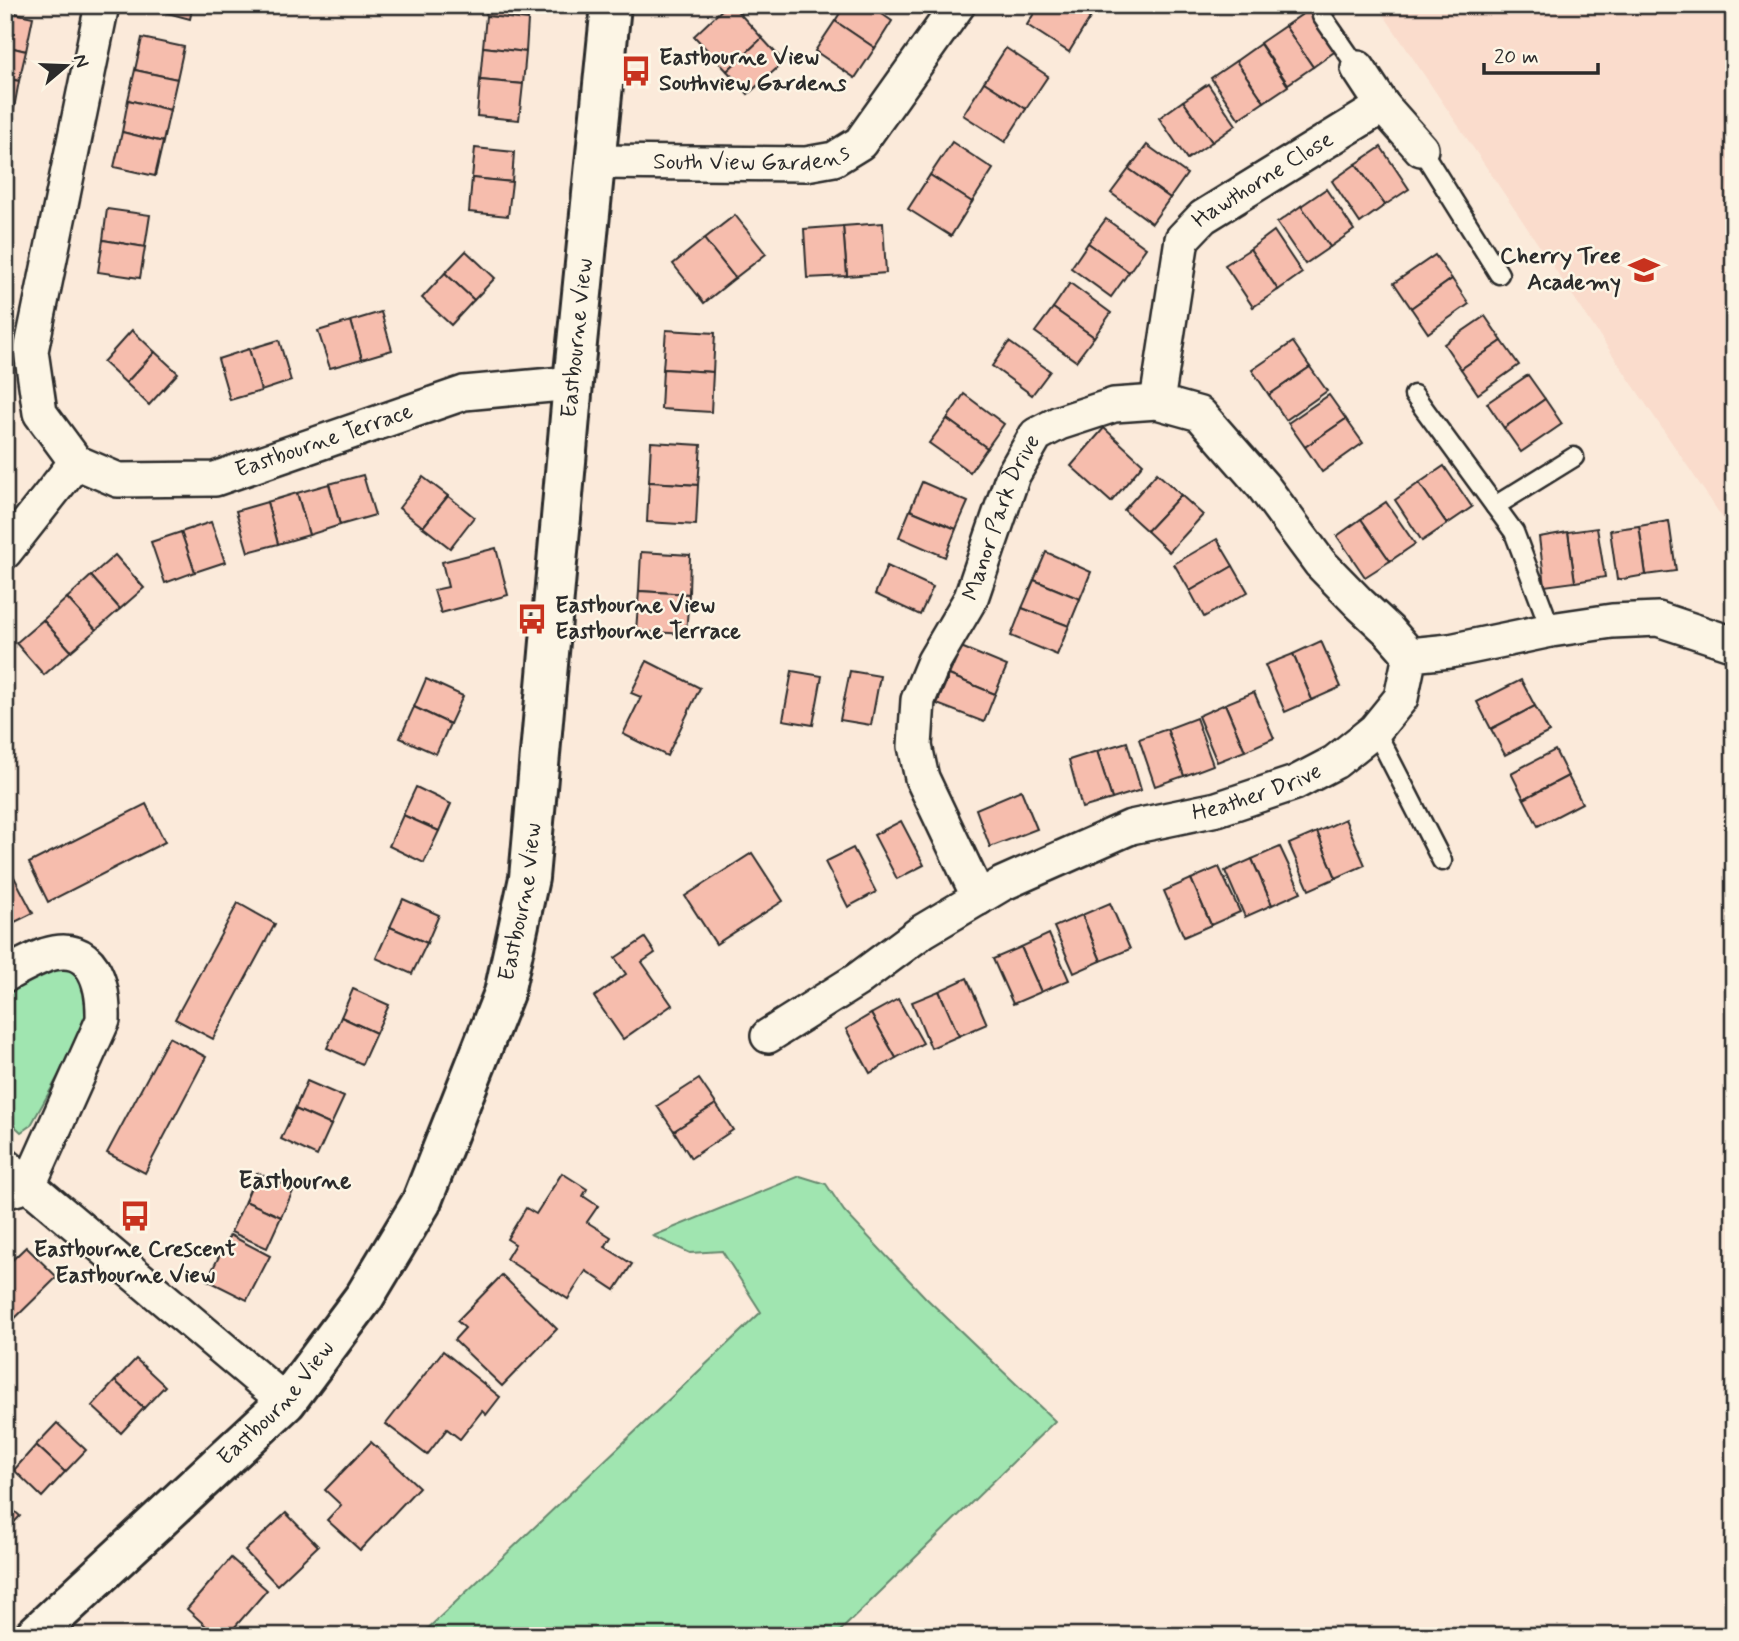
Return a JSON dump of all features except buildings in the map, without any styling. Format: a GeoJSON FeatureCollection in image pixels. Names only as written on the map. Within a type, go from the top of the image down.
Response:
{"type":"FeatureCollection","features":[{"type":"Feature","properties":{"kind":"street"},"geometry":{"type":"LineString","coordinates":[[5,552],[76,462],[40,413],[31,351],[102,5]]}},
{"type":"Feature","properties":{"kind":"street","name":"Eastbourne View"},"geometry":{"type":"LineString","coordinates":[[34,1636],[286,1402],[365,1296],[421,1203],[504,993],[529,878],[573,383],[611,5]]}},
{"type":"Feature","properties":{"kind":"street","name":"South View Gardens"},"geometry":{"type":"LineString","coordinates":[[596,162],[806,164],[834,159],[860,143],[958,5]]}},
{"type":"Feature","properties":{"kind":"street"},"geometry":{"type":"LineString","coordinates":[[1358,68],[1383,106],[1421,149]]}},
{"type":"Feature","properties":{"kind":"street","name":"Hawthorne Close"},"geometry":{"type":"LineString","coordinates":[[1157,402],[1182,239],[1203,217],[1383,106]]}},
{"type":"Feature","properties":{"kind":"street","name":"Eastbourne Terrace"},"geometry":{"type":"LineString","coordinates":[[76,462],[118,480],[215,479],[464,393],[573,383]]}},
{"type":"Feature","properties":{"kind":"street","name":"Manor Park Drive"},"geometry":{"type":"LineString","coordinates":[[979,898],[922,778],[915,746],[918,700],[934,661],[971,598],[1013,475],[1036,435],[1114,405],[1157,402],[1200,415],[1263,486],[1320,563],[1410,655]]}},
{"type":"Feature","properties":{"kind":"street"},"geometry":{"type":"LineString","coordinates":[[1410,655],[1450,651],[1551,630],[1612,621],[1658,619],[1734,644]]}},
{"type":"Feature","properties":{"kind":"street","name":"Heather Drive"},"geometry":{"type":"LineString","coordinates":[[768,1036],[857,980],[923,931],[1002,884],[1131,827],[1217,809],[1295,783],[1335,762],[1375,730],[1401,698],[1410,655]]}},
{"type":"Feature","properties":{"kind":"street"},"geometry":{"type":"LineString","coordinates":[[5,975],[45,956],[64,952],[81,956],[97,975],[103,995],[103,1020],[13,1181],[286,1402]]}},
{"type":"Feature","properties":{"kind":"lane"},"geometry":{"type":"LineString","coordinates":[[1322,16],[1358,68]]}},
{"type":"Feature","properties":{"kind":"lane"},"geometry":{"type":"LineString","coordinates":[[1421,149],[1499,274]]}},
{"type":"Feature","properties":{"kind":"lane"},"geometry":{"type":"LineString","coordinates":[[1414,394],[1514,532],[1551,630]]}},
{"type":"Feature","properties":{"kind":"lane"},"geometry":{"type":"LineString","coordinates":[[1495,506],[1574,457]]}},
{"type":"Feature","properties":{"kind":"lane"},"geometry":{"type":"LineString","coordinates":[[1375,730],[1442,860]]}},
{"type":"Feature","properties":{"kind":"shaded area","name":"Cherry Tree Academy"},"geometry":{"type":"Polygon","coordinates":[[[1377,5],[1734,5],[1734,535],[1377,5]]]}},
{"type":"Feature","properties":{"kind":"green space"},"geometry":{"type":"Polygon","coordinates":[[[67,966],[79,973],[88,984],[88,1007],[76,1041],[57,1078],[31,1125],[21,1132],[5,1117],[5,991],[54,968],[67,966]]]}},
{"type":"Feature","properties":{"kind":"green space"},"geometry":{"type":"Polygon","coordinates":[[[800,1176],[826,1184],[844,1211],[926,1298],[1055,1421],[835,1636],[420,1636],[761,1312],[722,1251],[690,1253],[653,1236],[800,1176]]]}},
{"type":"Feature","properties":{"kind":"place","name":"Eastbourne View Southview Gardens"},"geometry":{"type":"Point","coordinates":[636,71]}},
{"type":"Feature","properties":{"kind":"place","name":"Cherry Tree Academy"},"geometry":{"type":"Point","coordinates":[1644,270]}},
{"type":"Feature","properties":{"kind":"place","name":"Eastbourne View Eastbourne Terrace"},"geometry":{"type":"Point","coordinates":[532,619]}},
{"type":"Feature","properties":{"kind":"place","name":"Eastbourne Crescent Eastbourne View"},"geometry":{"type":"Point","coordinates":[135,1216]}},
{"type":"Feature","properties":{"kind":"district","name":"Eastbourne"},"geometry":{"type":"Point","coordinates":[295,1181]}}]}
